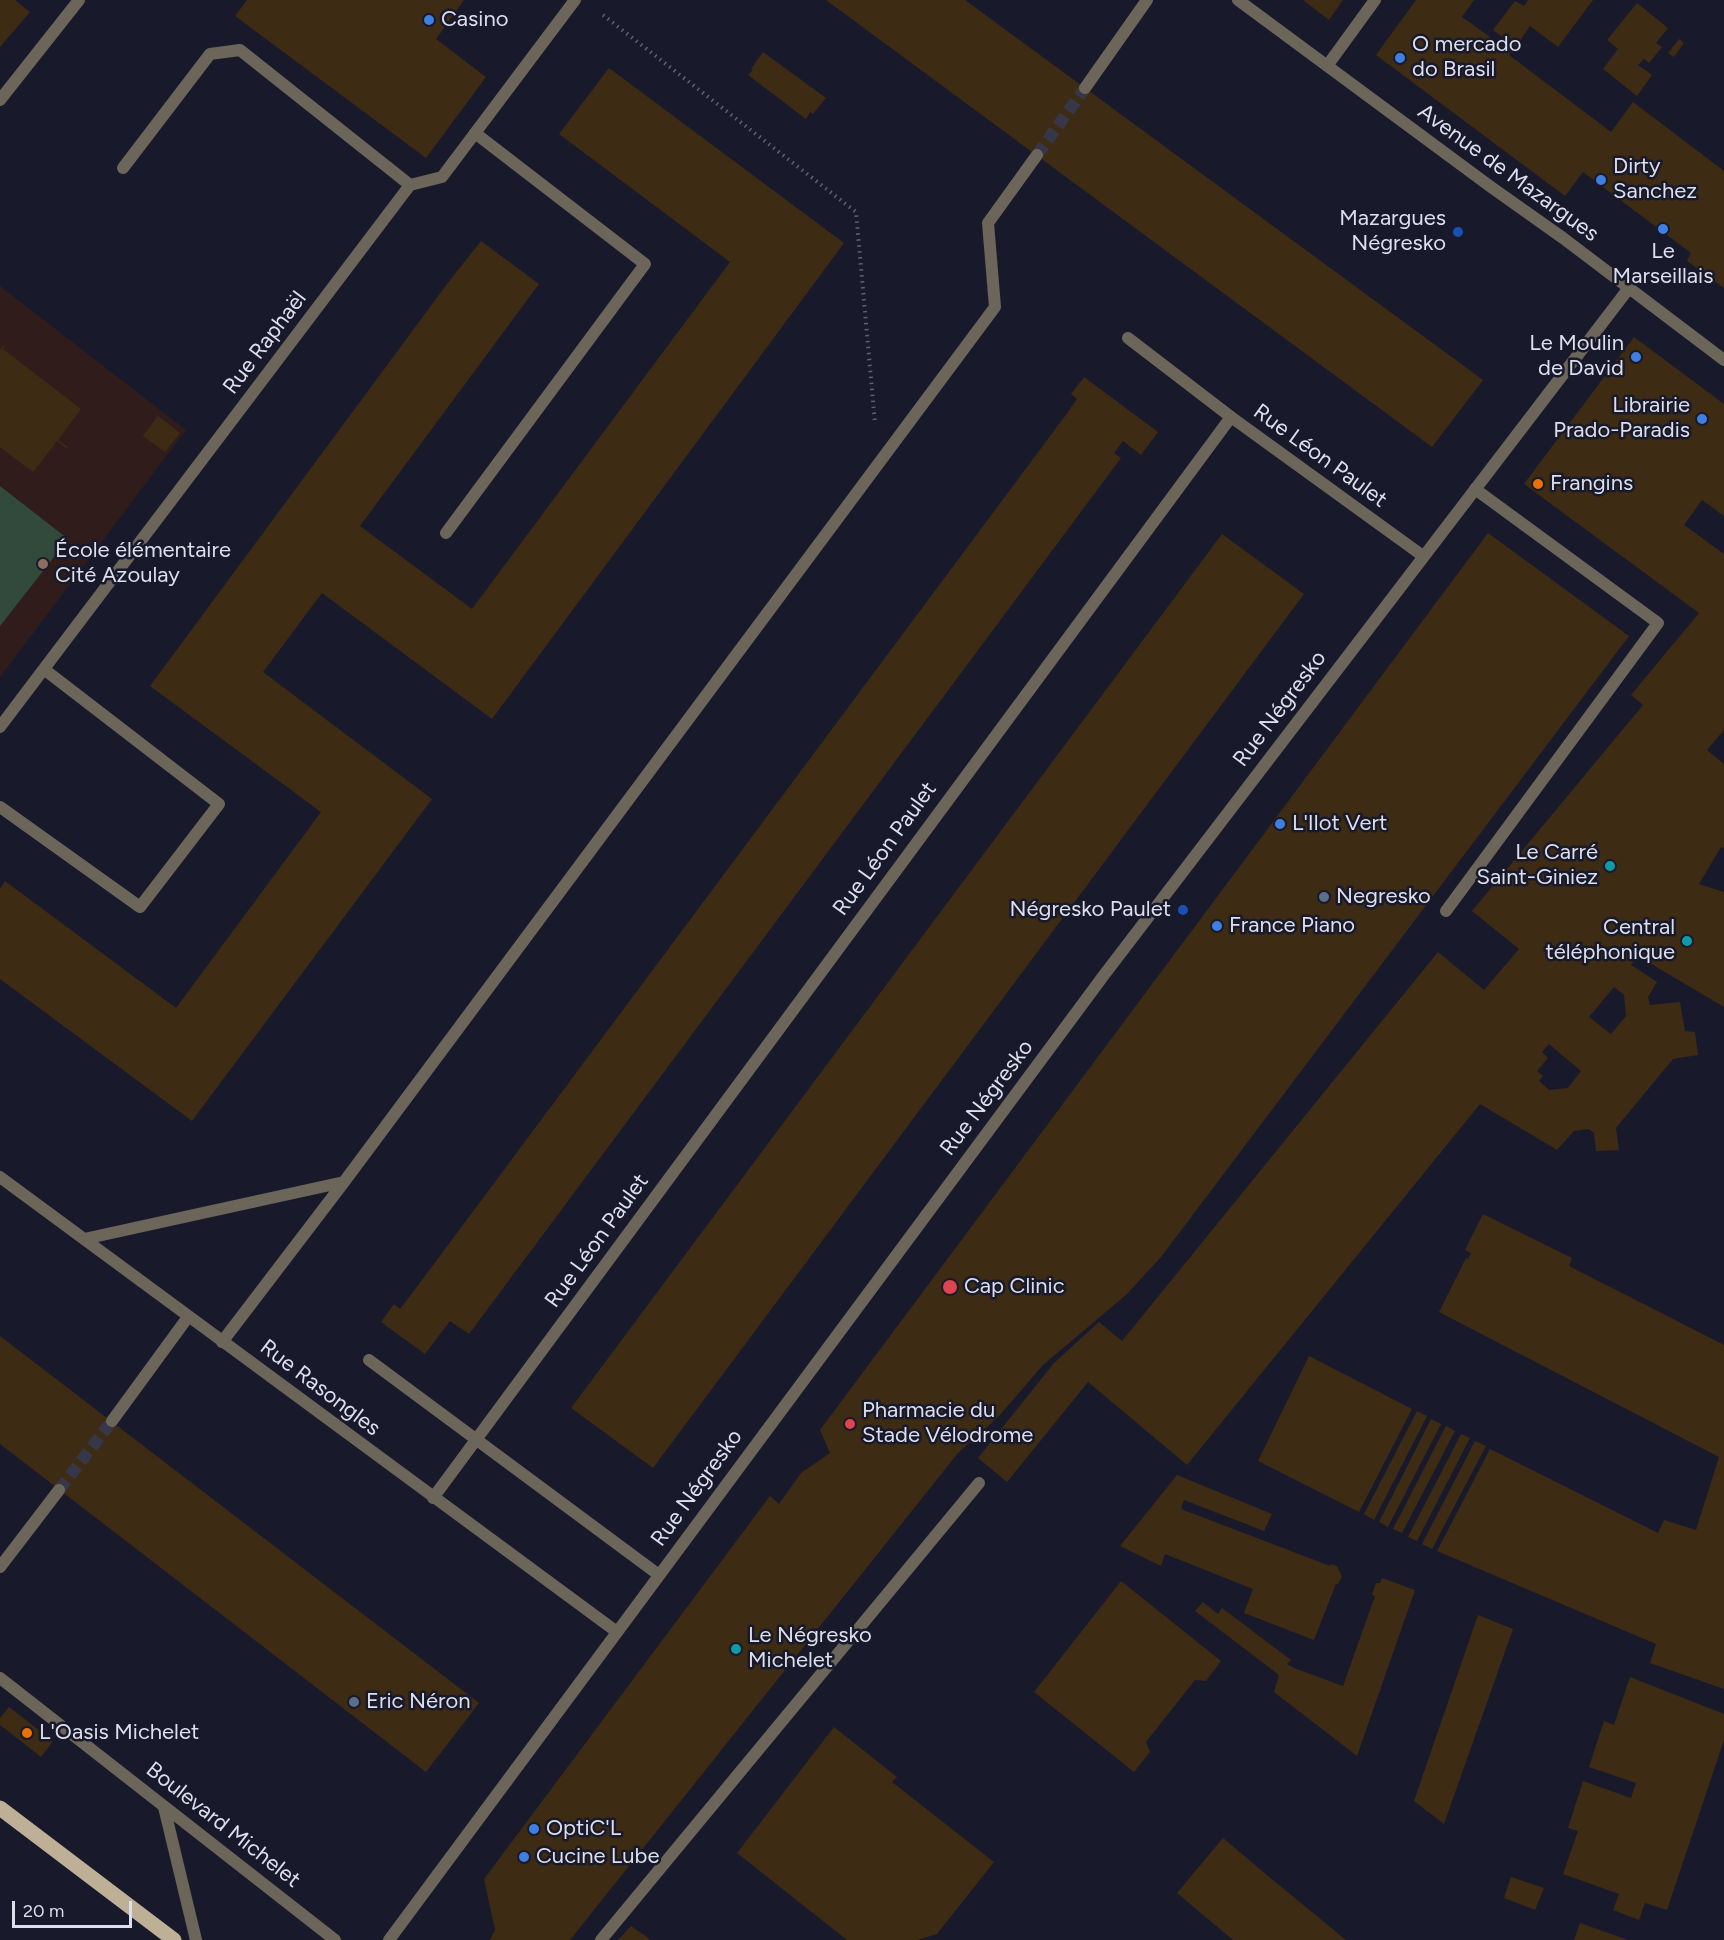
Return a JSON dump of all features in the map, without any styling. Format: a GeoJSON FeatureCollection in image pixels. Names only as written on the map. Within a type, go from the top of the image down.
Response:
{"type":"FeatureCollection","features":[{"type":"Feature","properties":{"kind":"main road"},"geometry":{"type":"LineString","coordinates":[[0,1808],[174,1940]]}},
{"type":"Feature","properties":{"kind":"street"},"geometry":{"type":"LineString","coordinates":[[0,100],[79,0]]}},
{"type":"Feature","properties":{"kind":"street"},"geometry":{"type":"LineString","coordinates":[[123,168],[210,54],[240,50],[410,185],[441,177],[575,0]]}},
{"type":"Feature","properties":{"kind":"street"},"geometry":{"type":"LineString","coordinates":[[1084,88],[1147,0]]}},
{"type":"Feature","properties":{"kind":"street","name":"Avenue de Mazargues"},"geometry":{"type":"LineString","coordinates":[[1238,0],[1563,238],[1724,360]]}},
{"type":"Feature","properties":{"kind":"street"},"geometry":{"type":"LineString","coordinates":[[1327,66],[1375,0]]}},
{"type":"Feature","properties":{"kind":"street"},"geometry":{"type":"LineString","coordinates":[[446,533],[645,264],[475,133]]}},
{"type":"Feature","properties":{"kind":"street"},"geometry":{"type":"LineString","coordinates":[[222,1342],[344,1182],[995,307],[988,223],[1037,155]]}},
{"type":"Feature","properties":{"kind":"street","name":"Rue Raphaël"},"geometry":{"type":"LineString","coordinates":[[0,727],[410,185]]}},
{"type":"Feature","properties":{"kind":"street","name":"Rue Négresko"},"geometry":{"type":"LineString","coordinates":[[389,1940],[1104,975],[1629,288]]}},
{"type":"Feature","properties":{"kind":"street"},"geometry":{"type":"LineString","coordinates":[[1128,338],[1231,417]]}},
{"type":"Feature","properties":{"kind":"street","name":"Rue Léon Paulet"},"geometry":{"type":"LineString","coordinates":[[433,1498],[1231,417],[1423,556]]}},
{"type":"Feature","properties":{"kind":"street"},"geometry":{"type":"LineString","coordinates":[[1446,912],[1658,623],[1474,489]]}},
{"type":"Feature","properties":{"kind":"street"},"geometry":{"type":"LineString","coordinates":[[0,807],[140,907],[219,804],[45,670]]}},
{"type":"Feature","properties":{"kind":"street","name":"Rue Rasongles"},"geometry":{"type":"LineString","coordinates":[[0,1177],[617,1632]]}},
{"type":"Feature","properties":{"kind":"street"},"geometry":{"type":"LineString","coordinates":[[84,1239],[344,1182]]}},
{"type":"Feature","properties":{"kind":"street"},"geometry":{"type":"LineString","coordinates":[[112,1421],[188,1317]]}},
{"type":"Feature","properties":{"kind":"street"},"geometry":{"type":"LineString","coordinates":[[369,1360],[659,1575]]}},
{"type":"Feature","properties":{"kind":"street"},"geometry":{"type":"LineString","coordinates":[[601,1940],[979,1484]]}},
{"type":"Feature","properties":{"kind":"street"},"geometry":{"type":"LineString","coordinates":[[0,1567],[59,1490]]}},
{"type":"Feature","properties":{"kind":"street","name":"Boulevard Michelet"},"geometry":{"type":"LineString","coordinates":[[0,1678],[335,1940]]}},
{"type":"Feature","properties":{"kind":"street"},"geometry":{"type":"LineString","coordinates":[[164,1807],[196,1940]]}},
{"type":"Feature","properties":{"kind":"street"},"geometry":{"type":"LineString","coordinates":[[400,1924],[403,1940]]}},
{"type":"Feature","properties":{"kind":"path"},"geometry":{"type":"LineString","coordinates":[[603,15],[855,212],[879,463]]}},
{"type":"Feature","properties":{"kind":"shaded area","name":"École élémentaire Cité Azoulay"},"geometry":{"type":"Polygon","coordinates":[[[0,286],[186,430],[0,677],[0,286]]]}},
{"type":"Feature","properties":{"kind":"green space"},"geometry":{"type":"Polygon","coordinates":[[[0,486],[68,539],[0,626],[0,486]]]}},
{"type":"Feature","properties":{"kind":"building"},"geometry":{"type":"Polygon","coordinates":[[[0,0],[15,0],[30,12],[0,47],[0,0]]]}},
{"type":"Feature","properties":{"kind":"building"},"geometry":{"type":"Polygon","coordinates":[[[247,0],[464,0],[436,39],[486,77],[426,158],[235,16],[247,0]]]}},
{"type":"Feature","properties":{"kind":"building"},"geometry":{"type":"Polygon","coordinates":[[[826,0],[965,0],[1483,380],[1432,447],[826,0]]]}},
{"type":"Feature","properties":{"kind":"building"},"geometry":{"type":"Polygon","coordinates":[[[1303,0],[1343,0],[1329,20],[1303,0]]]}},
{"type":"Feature","properties":{"kind":"building"},"geometry":{"type":"Polygon","coordinates":[[[1416,0],[1474,0],[1462,17],[1511,52],[1509,55],[1611,132],[1633,102],[1724,171],[1724,288],[1687,261],[1691,253],[1583,172],[1565,196],[1376,55],[1416,0]]]}},
{"type":"Feature","properties":{"kind":"building"},"geometry":{"type":"Polygon","coordinates":[[[1528,0],[1593,0],[1558,47],[1530,26],[1516,47],[1493,30],[1515,1],[1524,6],[1528,0]]]}},
{"type":"Feature","properties":{"kind":"building"},"geometry":{"type":"Polygon","coordinates":[[[1637,3],[1668,28],[1656,43],[1662,47],[1649,63],[1644,59],[1638,65],[1652,75],[1637,96],[1603,69],[1618,49],[1607,40],[1637,3]]]}},
{"type":"Feature","properties":{"kind":"building"},"geometry":{"type":"Polygon","coordinates":[[[1679,39],[1684,43],[1674,57],[1668,53],[1679,39]]]}},
{"type":"Feature","properties":{"kind":"building"},"geometry":{"type":"Polygon","coordinates":[[[763,52],[826,98],[813,114],[810,112],[806,119],[748,75],[763,52]]]}},
{"type":"Feature","properties":{"kind":"building"},"geometry":{"type":"Polygon","coordinates":[[[609,68],[844,243],[492,719],[322,593],[263,672],[432,799],[192,1121],[0,979],[0,889],[5,881],[176,1008],[321,812],[150,686],[447,284],[481,241],[539,284],[360,526],[472,609],[730,262],[559,134],[609,68]]]}},
{"type":"Feature","properties":{"kind":"building"},"geometry":{"type":"Polygon","coordinates":[[[1634,337],[1724,404],[1724,516],[1702,500],[1684,525],[1724,554],[1724,730],[1707,750],[1724,764],[1724,848],[1721,847],[1699,884],[1724,892],[1724,1007],[1638,956],[1631,965],[1657,982],[1648,997],[1650,1005],[1680,1002],[1685,1031],[1695,1032],[1698,1055],[1673,1059],[1616,1128],[1619,1150],[1596,1151],[1594,1133],[1589,1129],[1574,1131],[1557,1150],[1480,1104],[1187,1465],[1088,1382],[1007,1482],[978,1458],[1054,1363],[1099,1322],[1122,1341],[1438,952],[1484,990],[1519,949],[1472,911],[1643,705],[1631,695],[1699,613],[1524,484],[1634,337]],[[1614,987],[1589,1017],[1611,1034],[1626,1016],[1624,995],[1614,987]],[[1549,1044],[1542,1052],[1548,1058],[1537,1071],[1543,1076],[1539,1081],[1549,1090],[1568,1088],[1581,1071],[1549,1044]]]}},
{"type":"Feature","properties":{"kind":"building"},"geometry":{"type":"Polygon","coordinates":[[[4,345],[3,349],[81,409],[58,440],[68,447],[66,448],[57,441],[33,472],[0,447],[0,350],[4,345]]]}},
{"type":"Feature","properties":{"kind":"building"},"geometry":{"type":"Polygon","coordinates":[[[1084,377],[1158,432],[1141,455],[1123,441],[1114,453],[1121,458],[469,1334],[450,1321],[425,1354],[381,1322],[394,1304],[400,1309],[413,1292],[1065,416],[1077,399],[1071,394],[1084,377]]]}},
{"type":"Feature","properties":{"kind":"building"},"geometry":{"type":"Polygon","coordinates":[[[158,416],[180,433],[165,452],[143,436],[158,416]]]}},
{"type":"Feature","properties":{"kind":"building"},"geometry":{"type":"Polygon","coordinates":[[[1488,533],[1629,636],[1161,1257],[1127,1294],[1043,1365],[999,1416],[958,1453],[570,1940],[490,1940],[495,1930],[484,1879],[770,1496],[779,1504],[801,1473],[830,1453],[820,1430],[1488,533]]]}},
{"type":"Feature","properties":{"kind":"building"},"geometry":{"type":"Polygon","coordinates":[[[1222,534],[1304,594],[653,1468],[571,1408],[1222,534]]]}},
{"type":"Feature","properties":{"kind":"building"},"geometry":{"type":"Polygon","coordinates":[[[1483,1214],[1572,1258],[1569,1266],[1724,1345],[1724,1689],[1650,1663],[1656,1644],[1437,1551],[1490,1449],[1658,1533],[1664,1520],[1696,1530],[1719,1457],[1439,1312],[1466,1258],[1468,1259],[1471,1253],[1465,1250],[1483,1214]]]}},
{"type":"Feature","properties":{"kind":"building"},"geometry":{"type":"Polygon","coordinates":[[[0,1336],[479,1703],[426,1772],[0,1444],[0,1336]]]}},
{"type":"Feature","properties":{"kind":"building"},"geometry":{"type":"Polygon","coordinates":[[[1309,1356],[1412,1409],[1359,1512],[1258,1461],[1309,1356]]]}},
{"type":"Feature","properties":{"kind":"building"},"geometry":{"type":"Polygon","coordinates":[[[1417,1411],[1427,1416],[1374,1520],[1364,1514],[1417,1411]]]}},
{"type":"Feature","properties":{"kind":"building"},"geometry":{"type":"Polygon","coordinates":[[[1431,1419],[1441,1424],[1388,1527],[1379,1522],[1431,1419]]]}},
{"type":"Feature","properties":{"kind":"building"},"geometry":{"type":"Polygon","coordinates":[[[1446,1426],[1455,1431],[1402,1533],[1393,1529],[1446,1426]]]}},
{"type":"Feature","properties":{"kind":"building"},"geometry":{"type":"Polygon","coordinates":[[[1461,1434],[1470,1438],[1417,1541],[1408,1537],[1461,1434]]]}},
{"type":"Feature","properties":{"kind":"building"},"geometry":{"type":"Polygon","coordinates":[[[1475,1441],[1486,1446],[1432,1549],[1422,1544],[1475,1441]]]}},
{"type":"Feature","properties":{"kind":"building"},"geometry":{"type":"Polygon","coordinates":[[[1177,1475],[1272,1514],[1264,1531],[1184,1500],[1181,1509],[1330,1566],[1331,1564],[1337,1566],[1342,1577],[1336,1584],[1314,1640],[1244,1613],[1253,1589],[1165,1554],[1161,1566],[1120,1546],[1177,1475]]]}},
{"type":"Feature","properties":{"kind":"building"},"geometry":{"type":"Polygon","coordinates":[[[1382,1578],[1415,1590],[1357,1756],[1274,1692],[1279,1675],[1195,1611],[1203,1602],[1218,1614],[1222,1608],[1291,1660],[1287,1664],[1343,1686],[1375,1596],[1372,1595],[1376,1583],[1380,1583],[1382,1578]]]}},
{"type":"Feature","properties":{"kind":"building"},"geometry":{"type":"Polygon","coordinates":[[[1121,1581],[1221,1661],[1206,1681],[1195,1680],[1146,1742],[1150,1752],[1134,1772],[1034,1692],[1121,1581]]]}},
{"type":"Feature","properties":{"kind":"building"},"geometry":{"type":"Polygon","coordinates":[[[1478,1615],[1513,1629],[1444,1824],[1414,1801],[1478,1615]]]}},
{"type":"Feature","properties":{"kind":"building"},"geometry":{"type":"Polygon","coordinates":[[[1630,1677],[1724,1714],[1724,1740],[1667,1910],[1645,1903],[1639,1920],[1613,1910],[1619,1894],[1563,1874],[1578,1831],[1568,1828],[1583,1781],[1631,1798],[1636,1783],[1589,1767],[1604,1721],[1614,1725],[1630,1677]]]}},
{"type":"Feature","properties":{"kind":"building","name":"L'Oasis Michelet"},"geometry":{"type":"Polygon","coordinates":[[[9,1707],[53,1741],[41,1757],[0,1725],[0,1718],[9,1707]]]}},
{"type":"Feature","properties":{"kind":"building"},"geometry":{"type":"Polygon","coordinates":[[[834,1727],[897,1777],[892,1782],[994,1862],[937,1934],[917,1940],[847,1940],[737,1853],[834,1727]]]}},
{"type":"Feature","properties":{"kind":"building"},"geometry":{"type":"Polygon","coordinates":[[[1223,1838],[1346,1940],[1233,1940],[1177,1893],[1223,1838]]]}},
{"type":"Feature","properties":{"kind":"building"},"geometry":{"type":"Polygon","coordinates":[[[1511,1877],[1544,1888],[1535,1910],[1504,1898],[1511,1877]]]}},
{"type":"Feature","properties":{"kind":"building"},"geometry":{"type":"Polygon","coordinates":[[[1580,1923],[1628,1940],[1574,1940],[1580,1923]]]}},
{"type":"Feature","properties":{"kind":"building"},"geometry":{"type":"Polygon","coordinates":[[[631,1926],[647,1937],[650,1940],[618,1940],[631,1926]]]}},
{"type":"Feature","properties":{"kind":"tunnel"},"geometry":{"type":"LineString","coordinates":[[1037,155],[1085,88]]}},
{"type":"Feature","properties":{"kind":"tunnel"},"geometry":{"type":"LineString","coordinates":[[59,1490],[112,1421]]}},
{"type":"Feature","properties":{"kind":"place","name":"Casino"},"geometry":{"type":"Point","coordinates":[429,20]}},
{"type":"Feature","properties":{"kind":"place","name":"O mercado do Brasil"},"geometry":{"type":"Point","coordinates":[1400,58]}},
{"type":"Feature","properties":{"kind":"place","name":"Dirty Sanchez"},"geometry":{"type":"Point","coordinates":[1601,180]}},
{"type":"Feature","properties":{"kind":"place","name":"Le Marseillais"},"geometry":{"type":"Point","coordinates":[1663,229]}},
{"type":"Feature","properties":{"kind":"place","name":"Mazargues Négresko"},"geometry":{"type":"Point","coordinates":[1458,232]}},
{"type":"Feature","properties":{"kind":"place","name":"Le Moulin de David"},"geometry":{"type":"Point","coordinates":[1636,357]}},
{"type":"Feature","properties":{"kind":"place","name":"Librairie Prado-Paradis"},"geometry":{"type":"Point","coordinates":[1702,419]}},
{"type":"Feature","properties":{"kind":"place","name":"Frangins"},"geometry":{"type":"Point","coordinates":[1538,484]}},
{"type":"Feature","properties":{"kind":"place","name":"École élémentaire Cité Azoulay"},"geometry":{"type":"Point","coordinates":[43,564]}},
{"type":"Feature","properties":{"kind":"place","name":"L'Ilot Vert"},"geometry":{"type":"Point","coordinates":[1280,824]}},
{"type":"Feature","properties":{"kind":"place","name":"Le Carré Saint-Giniez"},"geometry":{"type":"Point","coordinates":[1610,866]}},
{"type":"Feature","properties":{"kind":"place","name":"Negresko"},"geometry":{"type":"Point","coordinates":[1324,897]}},
{"type":"Feature","properties":{"kind":"place","name":"Négresko Paulet"},"geometry":{"type":"Point","coordinates":[1183,910]}},
{"type":"Feature","properties":{"kind":"place","name":"France Piano"},"geometry":{"type":"Point","coordinates":[1217,926]}},
{"type":"Feature","properties":{"kind":"place","name":"Central téléphonique"},"geometry":{"type":"Point","coordinates":[1687,941]}},
{"type":"Feature","properties":{"kind":"place","name":"Cap Clinic"},"geometry":{"type":"Point","coordinates":[950,1287]}},
{"type":"Feature","properties":{"kind":"place","name":"Pharmacie du Stade Vélodrome"},"geometry":{"type":"Point","coordinates":[850,1424]}},
{"type":"Feature","properties":{"kind":"place","name":"Le Négresko Michelet"},"geometry":{"type":"Point","coordinates":[736,1649]}},
{"type":"Feature","properties":{"kind":"place","name":"Eric Néron"},"geometry":{"type":"Point","coordinates":[354,1702]}},
{"type":"Feature","properties":{"kind":"place","name":"L'Oasis Michelet"},"geometry":{"type":"Point","coordinates":[27,1733]}},
{"type":"Feature","properties":{"kind":"place","name":"OptiC'L"},"geometry":{"type":"Point","coordinates":[534,1829]}},
{"type":"Feature","properties":{"kind":"place","name":"Cucine Lube"},"geometry":{"type":"Point","coordinates":[524,1857]}}]}
